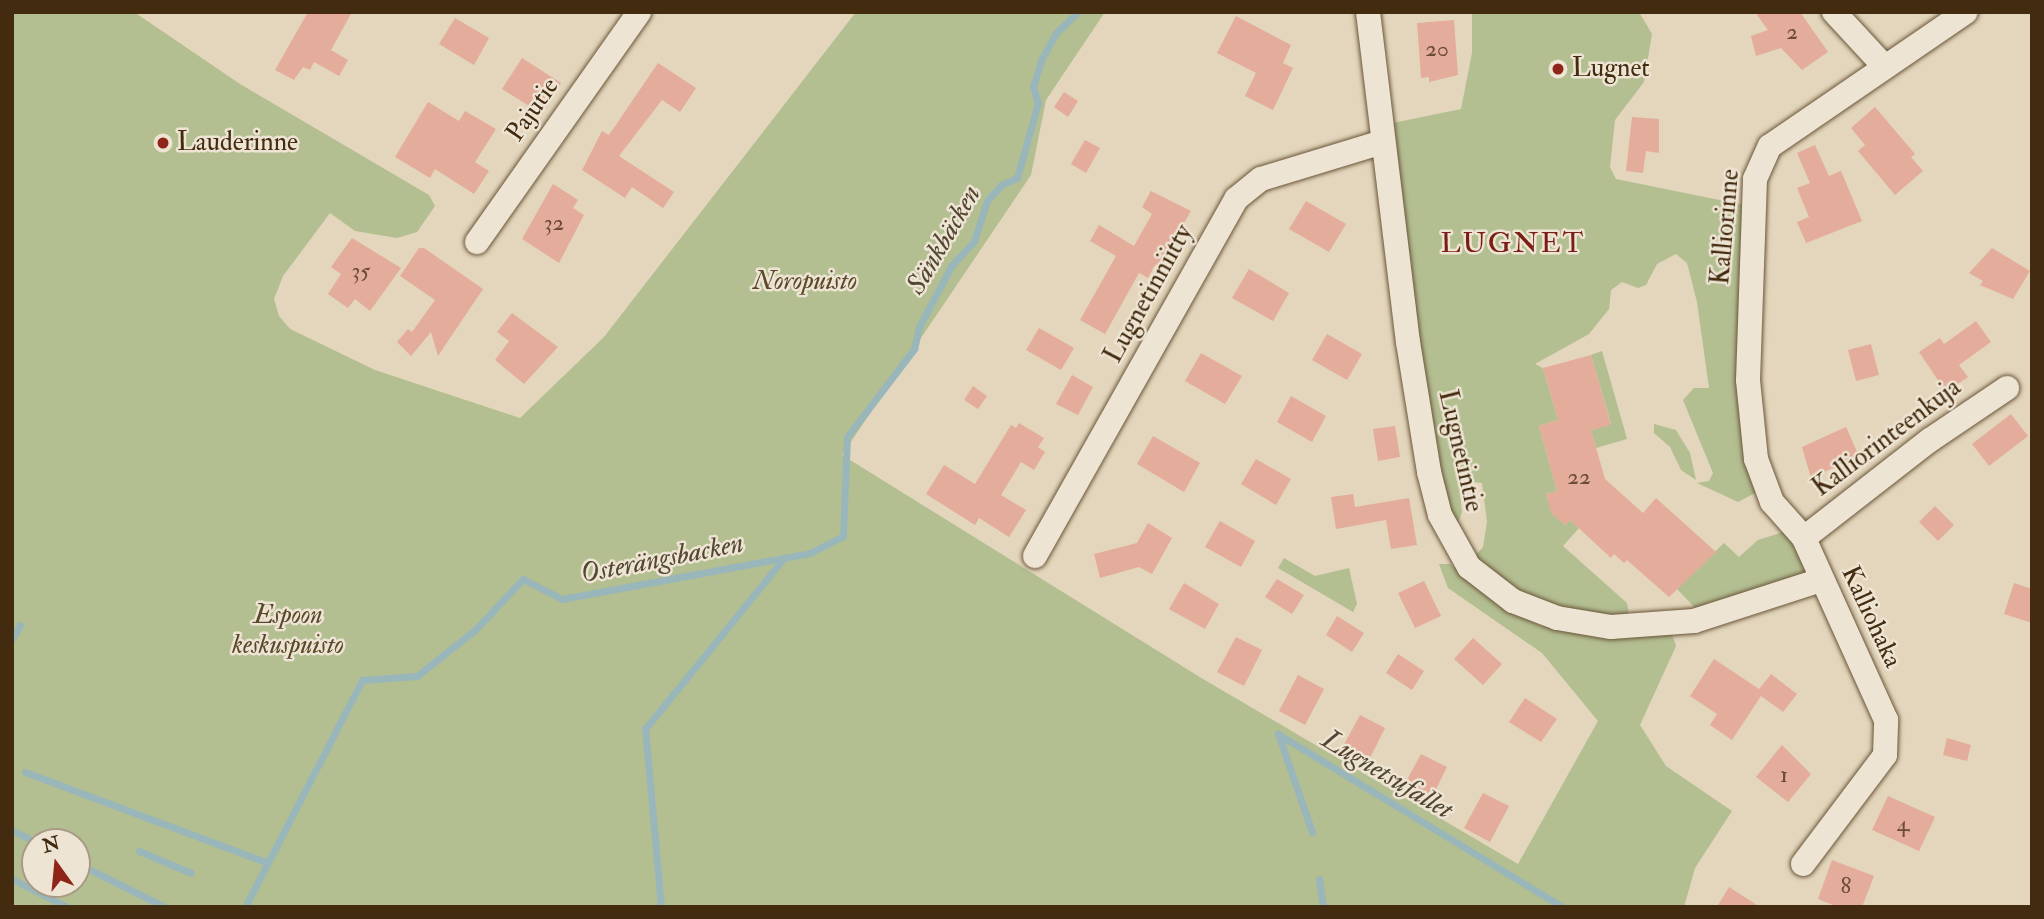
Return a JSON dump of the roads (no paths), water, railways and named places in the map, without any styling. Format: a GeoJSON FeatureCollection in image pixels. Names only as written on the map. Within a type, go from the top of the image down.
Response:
{"type":"FeatureCollection","features":[{"type":"Feature","properties":{"kind":"street","name":"Pajutie"},"geometry":{"type":"LineString","coordinates":[[477,242],[639,12]]}},
{"type":"Feature","properties":{"kind":"street","name":"Lugnetintie"},"geometry":{"type":"LineString","coordinates":[[1368,12],[1383,142],[1429,472],[1454,544],[1482,581],[1513,601],[1557,618],[1611,628],[1648,628],[1694,621],[1821,580]]}},
{"type":"Feature","properties":{"kind":"street"},"geometry":{"type":"LineString","coordinates":[[1834,12],[1884,66]]}},
{"type":"Feature","properties":{"kind":"street","name":"Kalliorinne"},"geometry":{"type":"LineString","coordinates":[[1804,538],[1772,502],[1750,425],[1748,380],[1755,179],[1770,146],[1966,12]]}},
{"type":"Feature","properties":{"kind":"street","name":"Lugnetinniitty"},"geometry":{"type":"LineString","coordinates":[[1035,556],[1236,199],[1261,179],[1383,142]]}},
{"type":"Feature","properties":{"kind":"street","name":"Kalliorinteenkuja"},"geometry":{"type":"LineString","coordinates":[[1804,538],[1930,440],[2007,387]]}},
{"type":"Feature","properties":{"kind":"street","name":"Kalliohaka"},"geometry":{"type":"LineString","coordinates":[[1803,864],[1885,755],[1886,720],[1804,538]]}},
{"type":"Feature","properties":{"kind":"waterway","name":"Osterängsbacken"},"geometry":{"type":"LineString","coordinates":[[245,907],[362,680],[417,676],[476,629],[523,579],[562,599],[810,553],[843,536],[847,437],[914,349],[919,327],[952,265],[974,241],[987,201],[1001,185],[1017,178],[1038,103],[1033,87],[1041,60],[1056,33],[1078,12]]}},
{"type":"Feature","properties":{"kind":"waterway"},"geometry":{"type":"LineString","coordinates":[[661,907],[645,729],[783,559]]}},
{"type":"Feature","properties":{"kind":"waterway"},"geometry":{"type":"LineString","coordinates":[[12,639],[20,625]]}},
{"type":"Feature","properties":{"kind":"waterway","name":"Lugnetsufallet"},"geometry":{"type":"LineString","coordinates":[[1312,832],[1278,734],[1563,907]]}},
{"type":"Feature","properties":{"kind":"waterway"},"geometry":{"type":"LineString","coordinates":[[25,772],[268,863]]}},
{"type":"Feature","properties":{"kind":"waterway"},"geometry":{"type":"LineString","coordinates":[[12,830],[21,834]]}},
{"type":"Feature","properties":{"kind":"waterway"},"geometry":{"type":"LineString","coordinates":[[139,851],[191,873]]}},
{"type":"Feature","properties":{"kind":"waterway"},"geometry":{"type":"LineString","coordinates":[[91,870],[165,907]]}},
{"type":"Feature","properties":{"kind":"waterway"},"geometry":{"type":"LineString","coordinates":[[12,879],[67,907]]}},
{"type":"Feature","properties":{"kind":"waterway","name":"Lugnetsufallet"},"geometry":{"type":"LineString","coordinates":[[1319,879],[1323,907]]}},
{"type":"Feature","properties":{"kind":"place","name":"Lugnet"},"geometry":{"type":"Point","coordinates":[1558,69]}},
{"type":"Feature","properties":{"kind":"place","name":"Lauderinne"},"geometry":{"type":"Point","coordinates":[163,143]}},
{"type":"Feature","properties":{"kind":"district","name":"LUGNET"},"geometry":{"type":"Point","coordinates":[1513,244]}},
{"type":"Feature","properties":{"kind":"water label","name":"Sänkbäcken"},"geometry":{"type":"Point","coordinates":[944,240]}},
{"type":"Feature","properties":{"kind":"park label","name":"Noropuisto"},"geometry":{"type":"Point","coordinates":[805,282]}},
{"type":"Feature","properties":{"kind":"park label","name":"Espoon keskuspuisto"},"geometry":{"type":"Point","coordinates":[288,631]}}]}
